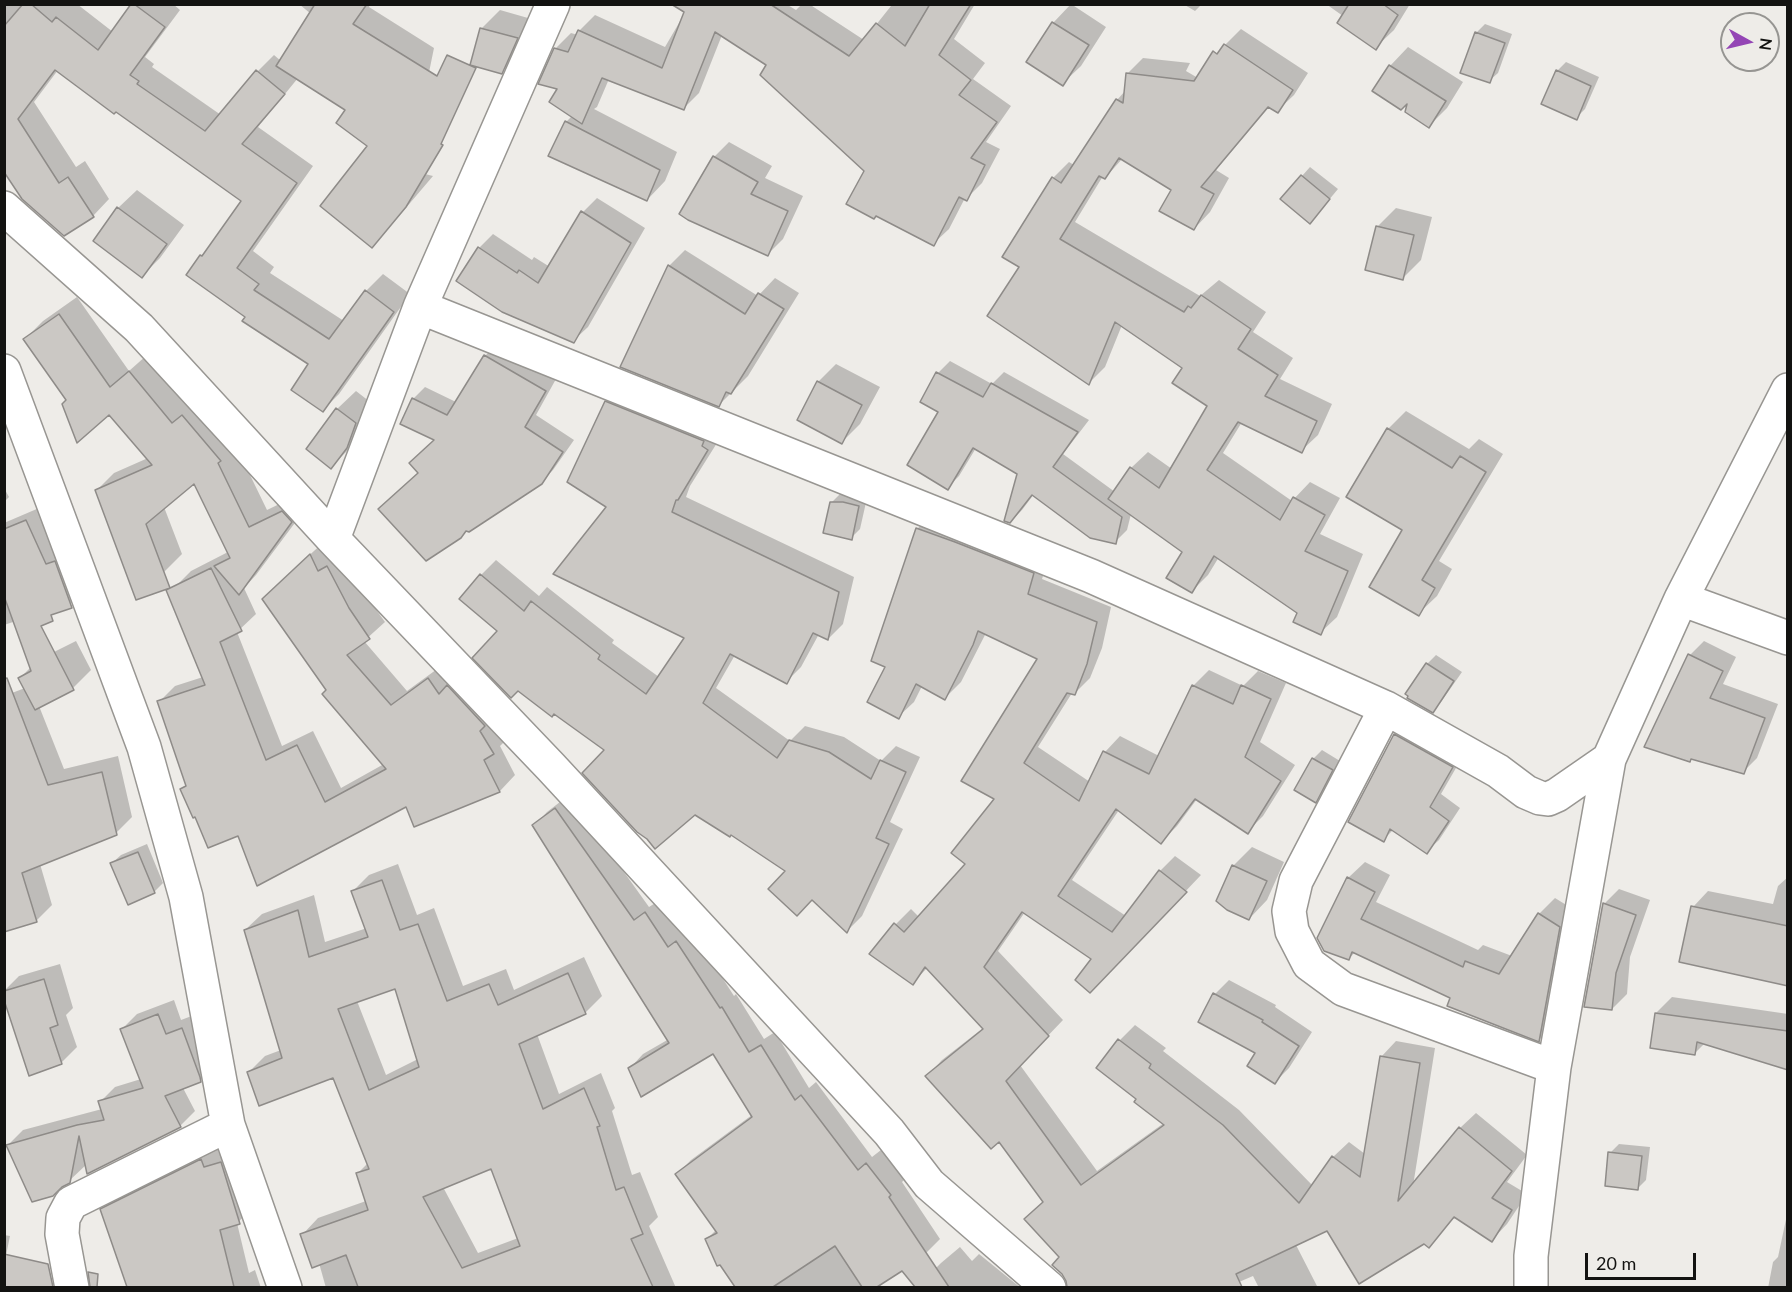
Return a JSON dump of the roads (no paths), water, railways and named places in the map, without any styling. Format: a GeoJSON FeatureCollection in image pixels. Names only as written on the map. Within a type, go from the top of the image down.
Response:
{"type":"FeatureCollection","features":[{"type":"Feature","properties":{"kind":"street"},"geometry":{"type":"LineString","coordinates":[[333,539],[420,307],[553,4]]}},
{"type":"Feature","properties":{"kind":"street"},"geometry":{"type":"LineString","coordinates":[[4,208],[139,328],[333,539],[559,775],[889,1132],[929,1184],[1049,1287]]}},
{"type":"Feature","properties":{"kind":"street"},"geometry":{"type":"LineString","coordinates":[[420,307],[1091,576],[1386,708],[1498,771],[1526,792],[1539,798],[1548,799],[1557,795],[1609,759]]}},
{"type":"Feature","properties":{"kind":"street"},"geometry":{"type":"LineString","coordinates":[[4,371],[144,747],[186,897],[228,1125],[285,1287]]}},
{"type":"Feature","properties":{"kind":"street"},"geometry":{"type":"LineString","coordinates":[[1531,1287],[1532,1256],[1554,1067],[1609,759],[1681,599],[1788,390]]}},
{"type":"Feature","properties":{"kind":"street"},"geometry":{"type":"LineString","coordinates":[[1681,599],[1788,638]]}},
{"type":"Feature","properties":{"kind":"street"},"geometry":{"type":"LineString","coordinates":[[1386,708],[1296,881],[1289,911],[1292,931],[1309,964],[1343,989],[1554,1067]]}},
{"type":"Feature","properties":{"kind":"street"},"geometry":{"type":"LineString","coordinates":[[72,1287],[62,1234],[63,1218],[71,1203],[228,1125]]}}]}
